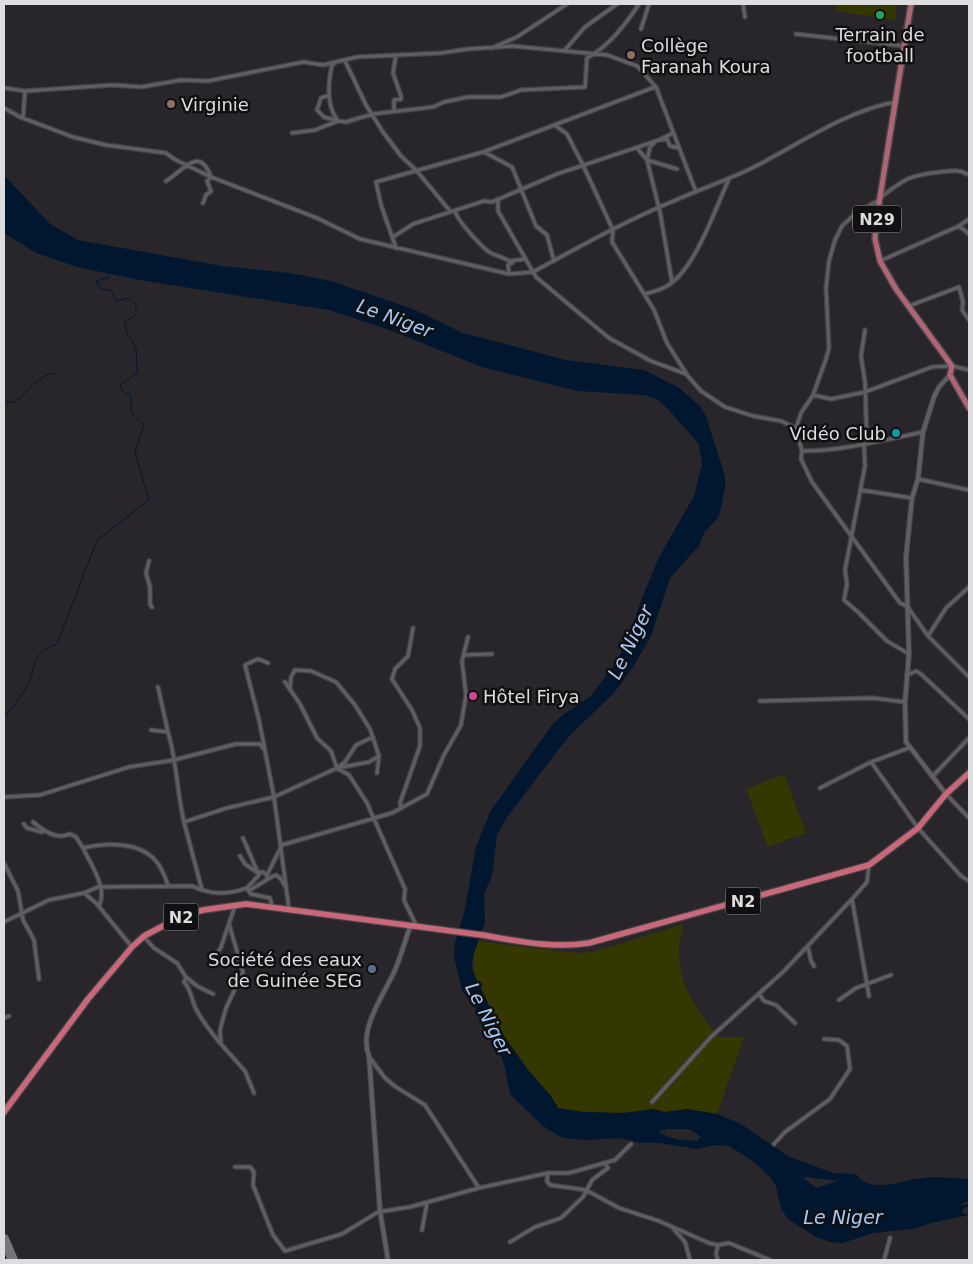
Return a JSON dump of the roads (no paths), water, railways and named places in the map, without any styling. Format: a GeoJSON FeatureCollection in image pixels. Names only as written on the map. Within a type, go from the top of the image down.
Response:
{"type":"FeatureCollection","features":[{"type":"Feature","properties":{"kind":"highway","name":"N2"},"geometry":{"type":"LineString","coordinates":[[4,1112],[88,999],[132,946],[144,936],[180,917],[203,910],[235,906],[272,906],[511,940],[559,945],[589,943],[869,865],[918,828],[946,794],[969,773]]}},
{"type":"Feature","properties":{"kind":"main road","name":"N29"},"geometry":{"type":"LineString","coordinates":[[911,4],[880,199],[876,239],[880,261],[896,290],[952,366]]}},
{"type":"Feature","properties":{"kind":"main road"},"geometry":{"type":"LineString","coordinates":[[952,366],[950,375],[969,408]]}},
{"type":"Feature","properties":{"kind":"street"},"geometry":{"type":"LineString","coordinates":[[489,49],[517,37],[567,4]]}},
{"type":"Feature","properties":{"kind":"street"},"geometry":{"type":"LineString","coordinates":[[564,50],[585,27],[617,4]]}},
{"type":"Feature","properties":{"kind":"street"},"geometry":{"type":"LineString","coordinates":[[329,95],[321,98],[316,110],[324,118],[346,122],[373,114],[433,107],[444,102],[476,96],[501,97],[521,90],[585,86],[587,58],[594,54],[624,24],[639,4]]}},
{"type":"Feature","properties":{"kind":"street"},"geometry":{"type":"LineString","coordinates":[[641,28],[649,4]]}},
{"type":"Feature","properties":{"kind":"street"},"geometry":{"type":"LineString","coordinates":[[742,4],[744,18]]}},
{"type":"Feature","properties":{"kind":"street"},"geometry":{"type":"LineString","coordinates":[[796,34],[905,46]]}},
{"type":"Feature","properties":{"kind":"street"},"geometry":{"type":"LineString","coordinates":[[4,88],[25,91],[113,85],[142,87],[181,80],[208,81],[303,62],[316,65],[335,63],[357,57],[441,53],[512,46],[607,55],[637,66],[656,87],[696,192]]}},
{"type":"Feature","properties":{"kind":"street"},"geometry":{"type":"LineString","coordinates":[[394,111],[394,100],[401,99],[402,96],[393,74],[396,55]]}},
{"type":"Feature","properties":{"kind":"street"},"geometry":{"type":"LineString","coordinates":[[345,61],[373,114],[401,156],[416,170],[450,211]]}},
{"type":"Feature","properties":{"kind":"street"},"geometry":{"type":"LineString","coordinates":[[335,63],[332,65],[329,80],[329,95],[338,121]]}},
{"type":"Feature","properties":{"kind":"street"},"geometry":{"type":"LineString","coordinates":[[396,248],[394,237],[381,205],[376,182],[483,152],[656,87]]}},
{"type":"Feature","properties":{"kind":"street"},"geometry":{"type":"LineString","coordinates":[[23,118],[25,91]]}},
{"type":"Feature","properties":{"kind":"street"},"geometry":{"type":"LineString","coordinates":[[4,108],[23,118],[85,140],[166,153],[174,159],[211,177],[317,218],[360,239],[509,274],[533,272],[658,208],[728,179],[775,156],[804,138],[874,106],[895,102]]}},
{"type":"Feature","properties":{"kind":"street"},"geometry":{"type":"LineString","coordinates":[[292,133],[315,130],[338,121]]}},
{"type":"Feature","properties":{"kind":"street"},"geometry":{"type":"LineString","coordinates":[[555,126],[567,134],[613,230],[612,242],[645,294],[658,319],[667,343],[686,374],[701,391],[725,407],[753,416],[781,421],[796,428]]}},
{"type":"Feature","properties":{"kind":"street"},"geometry":{"type":"LineString","coordinates":[[394,237],[413,224],[446,215],[450,211],[484,201],[492,202],[522,188],[637,148],[673,133]]}},
{"type":"Feature","properties":{"kind":"street"},"geometry":{"type":"LineString","coordinates":[[672,282],[669,256],[647,160],[650,147],[658,140],[667,139],[670,146],[680,148]]}},
{"type":"Feature","properties":{"kind":"street"},"geometry":{"type":"LineString","coordinates":[[637,148],[647,160],[677,169]]}},
{"type":"Feature","properties":{"kind":"street"},"geometry":{"type":"LineString","coordinates":[[483,152],[512,167],[536,226],[547,235],[554,261]]}},
{"type":"Feature","properties":{"kind":"street"},"geometry":{"type":"LineString","coordinates":[[166,181],[185,164],[194,162],[207,167],[211,177]]}},
{"type":"Feature","properties":{"kind":"street"},"geometry":{"type":"LineString","coordinates":[[967,174],[960,170],[916,174],[901,181],[880,199],[855,214],[842,226],[834,240],[829,261],[826,288],[828,348],[812,396],[801,413],[796,428],[802,450],[801,459],[812,482],[900,603],[907,606],[928,636],[969,677]]}},
{"type":"Feature","properties":{"kind":"street"},"geometry":{"type":"LineString","coordinates":[[203,203],[206,195],[211,191],[207,181],[211,177]]}},
{"type":"Feature","properties":{"kind":"street"},"geometry":{"type":"LineString","coordinates":[[645,294],[668,286],[684,272],[700,246],[728,179]]}},
{"type":"Feature","properties":{"kind":"street"},"geometry":{"type":"LineString","coordinates":[[498,199],[498,211],[533,272],[609,338],[651,361],[686,374]]}},
{"type":"Feature","properties":{"kind":"street"},"geometry":{"type":"LineString","coordinates":[[455,211],[464,228],[490,252],[506,257],[510,261]]}},
{"type":"Feature","properties":{"kind":"street"},"geometry":{"type":"LineString","coordinates":[[880,261],[959,226],[969,219]]}},
{"type":"Feature","properties":{"kind":"street"},"geometry":{"type":"LineString","coordinates":[[959,226],[969,234]]}},
{"type":"Feature","properties":{"kind":"street"},"geometry":{"type":"LineString","coordinates":[[510,261],[524,259]]}},
{"type":"Feature","properties":{"kind":"street"},"geometry":{"type":"LineString","coordinates":[[509,274],[508,265],[512,263],[510,261]]}},
{"type":"Feature","properties":{"kind":"street"},"geometry":{"type":"LineString","coordinates":[[909,306],[959,287],[963,302],[962,310],[969,320]]}},
{"type":"Feature","properties":{"kind":"street"},"geometry":{"type":"LineString","coordinates":[[865,330],[861,356],[865,392],[865,466],[845,570],[847,584],[844,600],[887,641],[909,654]]}},
{"type":"Feature","properties":{"kind":"street"},"geometry":{"type":"LineString","coordinates":[[812,396],[831,399],[865,392],[925,368],[952,366],[969,370]]}},
{"type":"Feature","properties":{"kind":"street"},"geometry":{"type":"LineString","coordinates":[[950,375],[939,387],[934,397],[923,432],[918,479],[912,498],[906,557],[909,654],[905,702],[906,742],[946,794],[969,818]]}},
{"type":"Feature","properties":{"kind":"street"},"geometry":{"type":"LineString","coordinates":[[802,450],[823,450],[865,444],[923,432]]}},
{"type":"Feature","properties":{"kind":"street"},"geometry":{"type":"LineString","coordinates":[[918,479],[969,490]]}},
{"type":"Feature","properties":{"kind":"street"},"geometry":{"type":"LineString","coordinates":[[861,490],[912,498]]}},
{"type":"Feature","properties":{"kind":"street"},"geometry":{"type":"LineString","coordinates":[[149,561],[146,573],[150,587],[150,604],[152,607]]}},
{"type":"Feature","properties":{"kind":"street"},"geometry":{"type":"LineString","coordinates":[[928,636],[946,608],[969,587]]}},
{"type":"Feature","properties":{"kind":"street"},"geometry":{"type":"LineString","coordinates":[[401,809],[400,804],[420,746],[420,728],[412,710],[392,678],[395,669],[408,656],[413,628]]}},
{"type":"Feature","properties":{"kind":"street"},"geometry":{"type":"LineString","coordinates":[[4,922],[49,900],[84,893],[101,886],[155,888],[168,885],[192,886],[202,890],[235,892],[258,887],[267,877],[282,845],[374,819],[401,809],[426,794],[444,755],[461,725],[466,695],[462,661],[468,637]]}},
{"type":"Feature","properties":{"kind":"street"},"geometry":{"type":"LineString","coordinates":[[465,655],[492,654]]}},
{"type":"Feature","properties":{"kind":"street"},"geometry":{"type":"LineString","coordinates":[[268,663],[258,659],[245,665],[253,692],[274,797],[282,845],[285,886],[290,909]]}},
{"type":"Feature","properties":{"kind":"street"},"geometry":{"type":"LineString","coordinates":[[290,690],[294,670],[312,671],[336,682],[355,705],[373,737],[379,756],[378,773]]}},
{"type":"Feature","properties":{"kind":"street"},"geometry":{"type":"LineString","coordinates":[[908,675],[916,671],[921,674],[969,719]]}},
{"type":"Feature","properties":{"kind":"street"},"geometry":{"type":"LineString","coordinates":[[285,682],[300,704],[317,738],[331,751],[337,768],[349,775],[374,819],[405,889],[404,900],[417,928]]}},
{"type":"Feature","properties":{"kind":"street"},"geometry":{"type":"LineString","coordinates":[[158,687],[174,760],[177,795],[202,890]]}},
{"type":"Feature","properties":{"kind":"street"},"geometry":{"type":"LineString","coordinates":[[760,701],[872,698],[905,702]]}},
{"type":"Feature","properties":{"kind":"street"},"geometry":{"type":"LineString","coordinates":[[151,730],[168,732]]}},
{"type":"Feature","properties":{"kind":"street"},"geometry":{"type":"LineString","coordinates":[[184,822],[226,808],[274,797],[337,768],[345,762],[356,745],[373,737]]}},
{"type":"Feature","properties":{"kind":"street"},"geometry":{"type":"LineString","coordinates":[[932,777],[969,738]]}},
{"type":"Feature","properties":{"kind":"street"},"geometry":{"type":"LineString","coordinates":[[4,797],[40,795],[129,767],[174,760],[236,744],[260,744],[264,750]]}},
{"type":"Feature","properties":{"kind":"street"},"geometry":{"type":"LineString","coordinates":[[820,788],[871,762],[909,748]]}},
{"type":"Feature","properties":{"kind":"street"},"geometry":{"type":"LineString","coordinates":[[337,768],[369,762],[379,756]]}},
{"type":"Feature","properties":{"kind":"street"},"geometry":{"type":"LineString","coordinates":[[871,762],[918,828],[961,876],[969,881]]}},
{"type":"Feature","properties":{"kind":"street"},"geometry":{"type":"LineString","coordinates":[[33,822],[46,832]]}},
{"type":"Feature","properties":{"kind":"street"},"geometry":{"type":"LineString","coordinates":[[24,824],[27,828],[62,837],[70,834],[76,837],[101,886],[102,900],[99,906]]}},
{"type":"Feature","properties":{"kind":"street"},"geometry":{"type":"LineString","coordinates":[[243,838],[259,875],[248,889]]}},
{"type":"Feature","properties":{"kind":"street"},"geometry":{"type":"LineString","coordinates":[[83,848],[109,843],[140,852],[154,859],[168,885]]}},
{"type":"Feature","properties":{"kind":"street"},"geometry":{"type":"LineString","coordinates":[[240,856],[245,864],[258,873],[263,872],[267,877]]}},
{"type":"Feature","properties":{"kind":"street"},"geometry":{"type":"LineString","coordinates":[[4,863],[18,891],[21,914],[34,940],[39,979]]}},
{"type":"Feature","properties":{"kind":"street"},"geometry":{"type":"LineString","coordinates":[[652,1102],[711,1037],[759,994],[852,899],[867,882],[869,865]]}},
{"type":"Feature","properties":{"kind":"street"},"geometry":{"type":"LineString","coordinates":[[267,877],[276,875],[282,879],[285,886]]}},
{"type":"Feature","properties":{"kind":"street"},"geometry":{"type":"LineString","coordinates":[[248,889],[251,894],[270,898],[272,906]]}},
{"type":"Feature","properties":{"kind":"street"},"geometry":{"type":"LineString","coordinates":[[84,893],[99,906],[132,946]]}},
{"type":"Feature","properties":{"kind":"street"},"geometry":{"type":"LineString","coordinates":[[852,899],[869,996]]}},
{"type":"Feature","properties":{"kind":"street"},"geometry":{"type":"LineString","coordinates":[[215,957],[221,947],[235,906]]}},
{"type":"Feature","properties":{"kind":"street"},"geometry":{"type":"LineString","coordinates":[[221,1044],[220,1030],[226,1008],[243,972],[229,924]]}},
{"type":"Feature","properties":{"kind":"street"},"geometry":{"type":"LineString","coordinates":[[387,1260],[380,1211],[369,1056],[366,1043],[368,1029],[395,970],[410,927]]}},
{"type":"Feature","properties":{"kind":"street"},"geometry":{"type":"LineString","coordinates":[[144,936],[154,948],[176,963],[186,977],[196,986],[213,994]]}},
{"type":"Feature","properties":{"kind":"street"},"geometry":{"type":"LineString","coordinates":[[808,946],[810,961],[814,966]]}},
{"type":"Feature","properties":{"kind":"street"},"geometry":{"type":"LineString","coordinates":[[839,1000],[848,992],[891,975]]}},
{"type":"Feature","properties":{"kind":"street"},"geometry":{"type":"LineString","coordinates":[[186,977],[184,982],[188,986],[188,991],[195,1007],[206,1026],[245,1071],[254,1093]]}},
{"type":"Feature","properties":{"kind":"street"},"geometry":{"type":"LineString","coordinates":[[759,994],[764,1000],[776,1005],[795,1023]]}},
{"type":"Feature","properties":{"kind":"street"},"geometry":{"type":"LineString","coordinates":[[4,1018],[9,1016]]}},
{"type":"Feature","properties":{"kind":"street"},"geometry":{"type":"LineString","coordinates":[[774,1144],[784,1133],[830,1099],[850,1069],[847,1046],[838,1040],[824,1039]]}},
{"type":"Feature","properties":{"kind":"street"},"geometry":{"type":"LineString","coordinates":[[369,1056],[385,1078],[396,1087],[425,1104],[479,1188]]}},
{"type":"Feature","properties":{"kind":"street"},"geometry":{"type":"LineString","coordinates":[[235,1167],[250,1167],[254,1172],[253,1185],[273,1235],[285,1251],[342,1234],[380,1211],[427,1203],[479,1188],[548,1174],[569,1173],[615,1160],[631,1144]]}},
{"type":"Feature","properties":{"kind":"street"},"geometry":{"type":"LineString","coordinates":[[510,1242],[536,1227],[561,1218],[586,1190],[592,1180],[608,1168],[605,1163]]}},
{"type":"Feature","properties":{"kind":"street"},"geometry":{"type":"LineString","coordinates":[[548,1174],[547,1181],[550,1185],[586,1190],[619,1208],[672,1226],[718,1245],[728,1243],[770,1260]]}},
{"type":"Feature","properties":{"kind":"street"},"geometry":{"type":"LineString","coordinates":[[422,1230],[427,1203]]}},
{"type":"Feature","properties":{"kind":"street"},"geometry":{"type":"LineString","coordinates":[[672,1226],[685,1242],[690,1260]]}},
{"type":"Feature","properties":{"kind":"street"},"geometry":{"type":"LineString","coordinates":[[884,1260],[890,1238]]}},
{"type":"Feature","properties":{"kind":"street"},"geometry":{"type":"LineString","coordinates":[[718,1245],[716,1254],[718,1260]]}},
{"type":"Feature","properties":{"kind":"water","name":"Le Niger"},"geometry":{"type":"Polygon","coordinates":[[[4,175],[50,224],[78,240],[222,266],[289,273],[331,281],[413,309],[463,333],[566,360],[644,370],[679,388],[700,406],[706,416],[725,476],[725,487],[720,512],[717,519],[704,533],[699,546],[670,578],[651,636],[633,667],[614,693],[569,736],[507,817],[497,835],[492,876],[484,894],[485,922],[473,956],[472,968],[504,1036],[528,1070],[551,1096],[558,1108],[583,1112],[623,1113],[654,1109],[665,1112],[687,1109],[717,1114],[741,1124],[788,1156],[833,1173],[856,1174],[870,1184],[887,1185],[928,1177],[969,1179],[969,1203],[967,1201],[960,1205],[969,1204],[969,1206],[962,1210],[964,1214],[969,1215],[913,1229],[873,1233],[843,1243],[830,1242],[816,1237],[788,1219],[781,1209],[776,1186],[770,1177],[753,1161],[729,1146],[717,1145],[697,1149],[659,1143],[640,1143],[620,1138],[585,1140],[563,1138],[544,1127],[510,1094],[504,1064],[496,1043],[486,1022],[462,990],[454,957],[455,943],[464,913],[476,847],[490,812],[552,725],[560,717],[591,696],[615,664],[632,631],[639,606],[658,559],[694,496],[702,464],[699,444],[668,409],[658,400],[645,395],[577,391],[482,367],[387,329],[329,310],[140,280],[77,267],[36,253],[4,233],[4,175]],[[667,1129],[658,1132],[671,1138],[686,1140],[696,1141],[701,1137],[689,1129],[667,1129]],[[803,1178],[816,1188],[838,1181],[803,1178]]]}},
{"type":"Feature","properties":{"kind":"waterway"},"geometry":{"type":"LineString","coordinates":[[4,716],[15,704],[26,687],[38,656],[45,649],[57,644],[97,540],[149,500],[135,453],[144,425],[131,413],[131,396],[123,392],[120,385],[137,373],[136,348],[126,331],[125,322],[136,315],[136,305],[129,298],[117,301],[110,290],[101,289],[96,281],[108,278],[111,273]]}},
{"type":"Feature","properties":{"kind":"waterway"},"geometry":{"type":"LineString","coordinates":[[4,402],[15,402],[42,377],[55,373]]}},
{"type":"Feature","properties":{"kind":"place","name":"Terrain de football"},"geometry":{"type":"Point","coordinates":[880,15]}},
{"type":"Feature","properties":{"kind":"place","name":"Collège Faranah Koura"},"geometry":{"type":"Point","coordinates":[631,55]}},
{"type":"Feature","properties":{"kind":"place","name":"Virginie"},"geometry":{"type":"Point","coordinates":[171,104]}},
{"type":"Feature","properties":{"kind":"place","name":"Vidéo Club"},"geometry":{"type":"Point","coordinates":[896,433]}},
{"type":"Feature","properties":{"kind":"place","name":"Hôtel Firya"},"geometry":{"type":"Point","coordinates":[473,696]}},
{"type":"Feature","properties":{"kind":"place","name":"Société des eaux de Guinée SEG"},"geometry":{"type":"Point","coordinates":[372,969]}}]}
